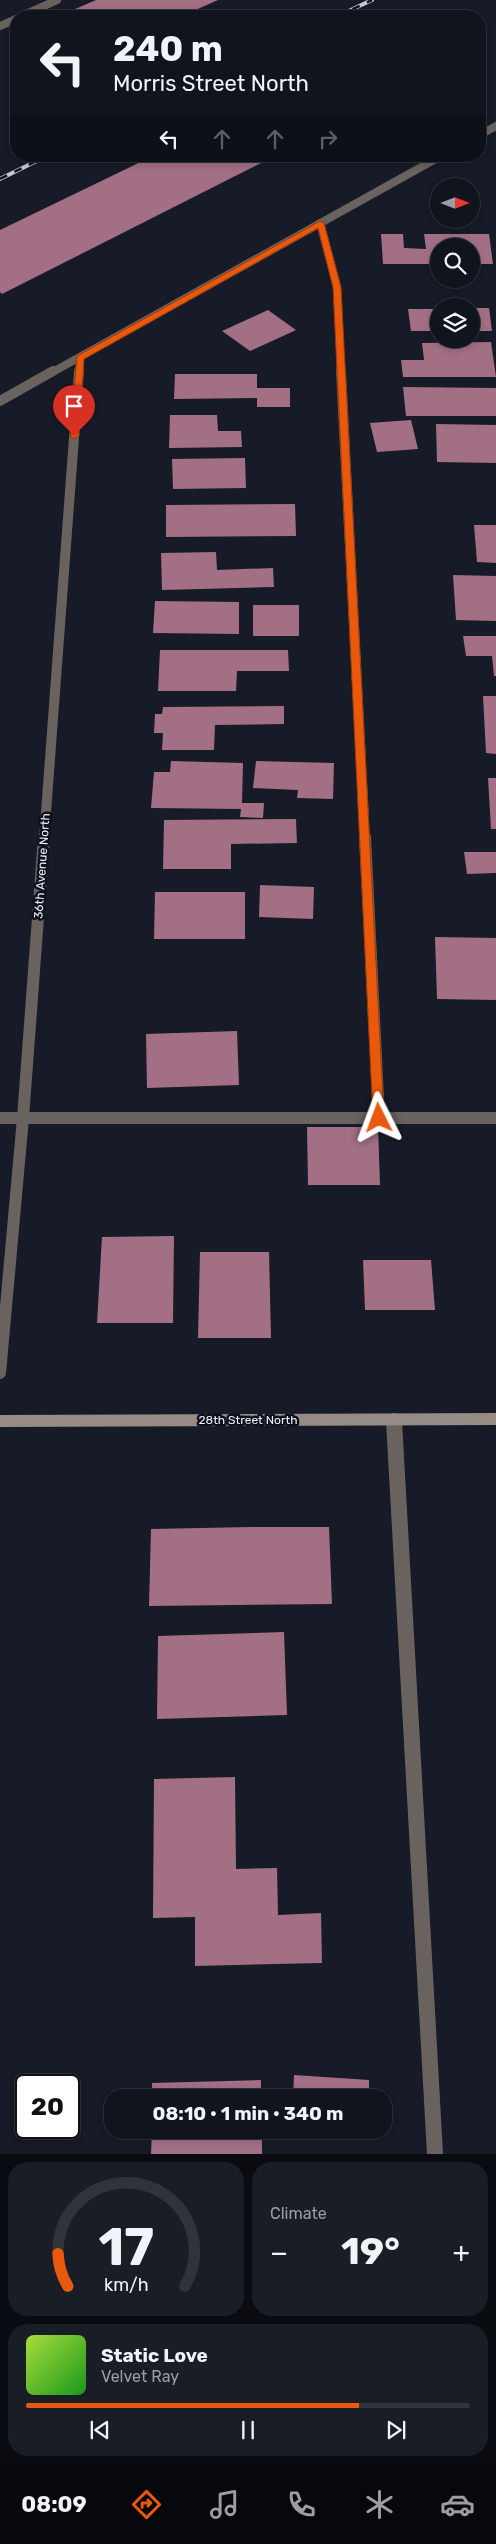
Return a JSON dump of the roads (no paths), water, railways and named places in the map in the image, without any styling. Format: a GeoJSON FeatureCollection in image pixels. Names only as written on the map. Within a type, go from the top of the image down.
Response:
{"type":"FeatureCollection","features":[{"type":"Feature","properties":{"kind":"street"},"geometry":{"type":"LineString","coordinates":[[35,10],[57,0]]}},
{"type":"Feature","properties":{"kind":"street"},"geometry":{"type":"LineString","coordinates":[[0,401],[430,162]]}},
{"type":"Feature","properties":{"kind":"street"},"geometry":{"type":"LineString","coordinates":[[320,223],[337,287],[379,1118]]}},
{"type":"Feature","properties":{"kind":"street","name":"36th Avenue North"},"geometry":{"type":"LineString","coordinates":[[0,1373],[23,1118],[80,358]]}},
{"type":"Feature","properties":{"kind":"street"},"geometry":{"type":"LineString","coordinates":[[0,1118],[496,1118]]}},
{"type":"Feature","properties":{"kind":"street"},"geometry":{"type":"LineString","coordinates":[[394,1419],[435,2154]]}},
{"type":"Feature","properties":{"kind":"street","name":"28th Street North"},"geometry":{"type":"LineString","coordinates":[[0,1421],[496,1419]]}},
{"type":"Feature","properties":{"kind":"railway"},"geometry":{"type":"LineString","coordinates":[[351,10],[372,0]]}},
{"type":"Feature","properties":{"kind":"railway"},"geometry":{"type":"LineString","coordinates":[[0,179],[35,162]]}}]}
